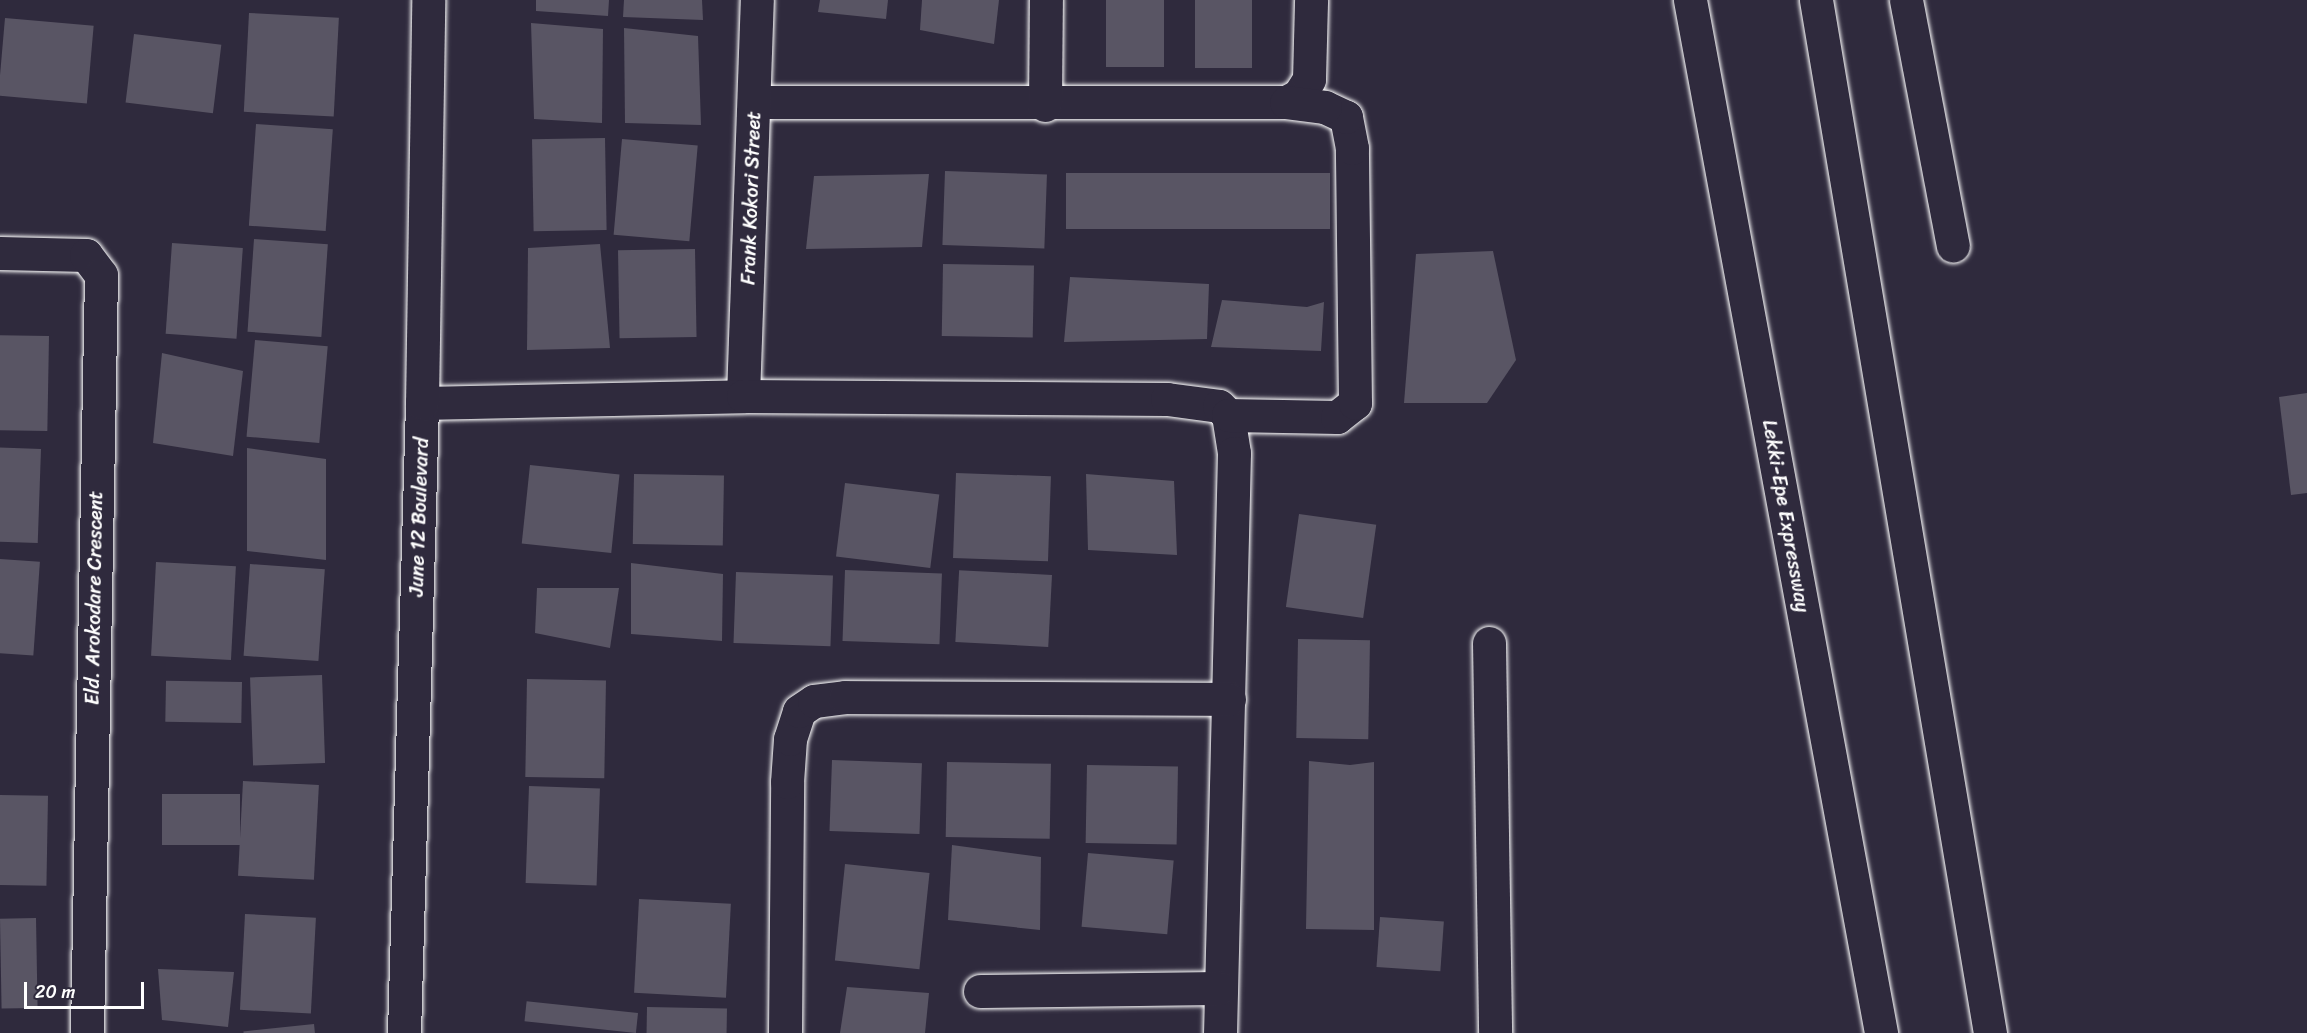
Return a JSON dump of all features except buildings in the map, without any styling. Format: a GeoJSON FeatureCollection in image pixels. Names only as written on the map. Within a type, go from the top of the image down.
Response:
{"type":"FeatureCollection","features":[{"type":"Feature","properties":{"kind":"main road","name":"June 12 Boulevard"},"geometry":{"type":"LineString","coordinates":[[404,1033],[422,403],[428,0]]}},
{"type":"Feature","properties":{"kind":"main road","name":"Frank Kokori Street"},"geometry":{"type":"LineString","coordinates":[[743,396],[756,102],[757,0]]}},
{"type":"Feature","properties":{"kind":"main road"},"geometry":{"type":"LineString","coordinates":[[1045,105],[1046,0]]}},
{"type":"Feature","properties":{"kind":"main road"},"geometry":{"type":"LineString","coordinates":[[1286,102],[1299,95],[1309,79],[1311,0]]}},
{"type":"Feature","properties":{"kind":"main road","name":"Lekki-Epe Expressway"},"geometry":{"type":"LineString","coordinates":[[1690,0],[1881,1033]]}},
{"type":"Feature","properties":{"kind":"main road"},"geometry":{"type":"LineString","coordinates":[[1816,0],[1990,1033]]}},
{"type":"Feature","properties":{"kind":"main road"},"geometry":{"type":"LineString","coordinates":[[1906,0],[1953,246]]}},
{"type":"Feature","properties":{"kind":"main road"},"geometry":{"type":"LineString","coordinates":[[756,102],[1045,105],[1286,102],[1325,106],[1346,117],[1352,148],[1355,403],[1337,417],[1228,415]]}},
{"type":"Feature","properties":{"kind":"main road","name":"Eld. Arokodare Crescent"},"geometry":{"type":"LineString","coordinates":[[0,253],[87,255],[101,275],[87,1033]]}},
{"type":"Feature","properties":{"kind":"main road"},"geometry":{"type":"LineString","coordinates":[[422,403],[743,396],[1190,400],[1219,406],[1228,415],[1234,453],[1220,1033]]}},
{"type":"Feature","properties":{"kind":"main road"},"geometry":{"type":"LineString","coordinates":[[1490,644],[1495,1033]]}},
{"type":"Feature","properties":{"kind":"main road"},"geometry":{"type":"LineString","coordinates":[[785,1033],[787,782],[790,739],[799,711],[814,701],[845,697],[1229,699]]}},
{"type":"Feature","properties":{"kind":"main road"},"geometry":{"type":"LineString","coordinates":[[980,991],[1220,988]]}}]}
